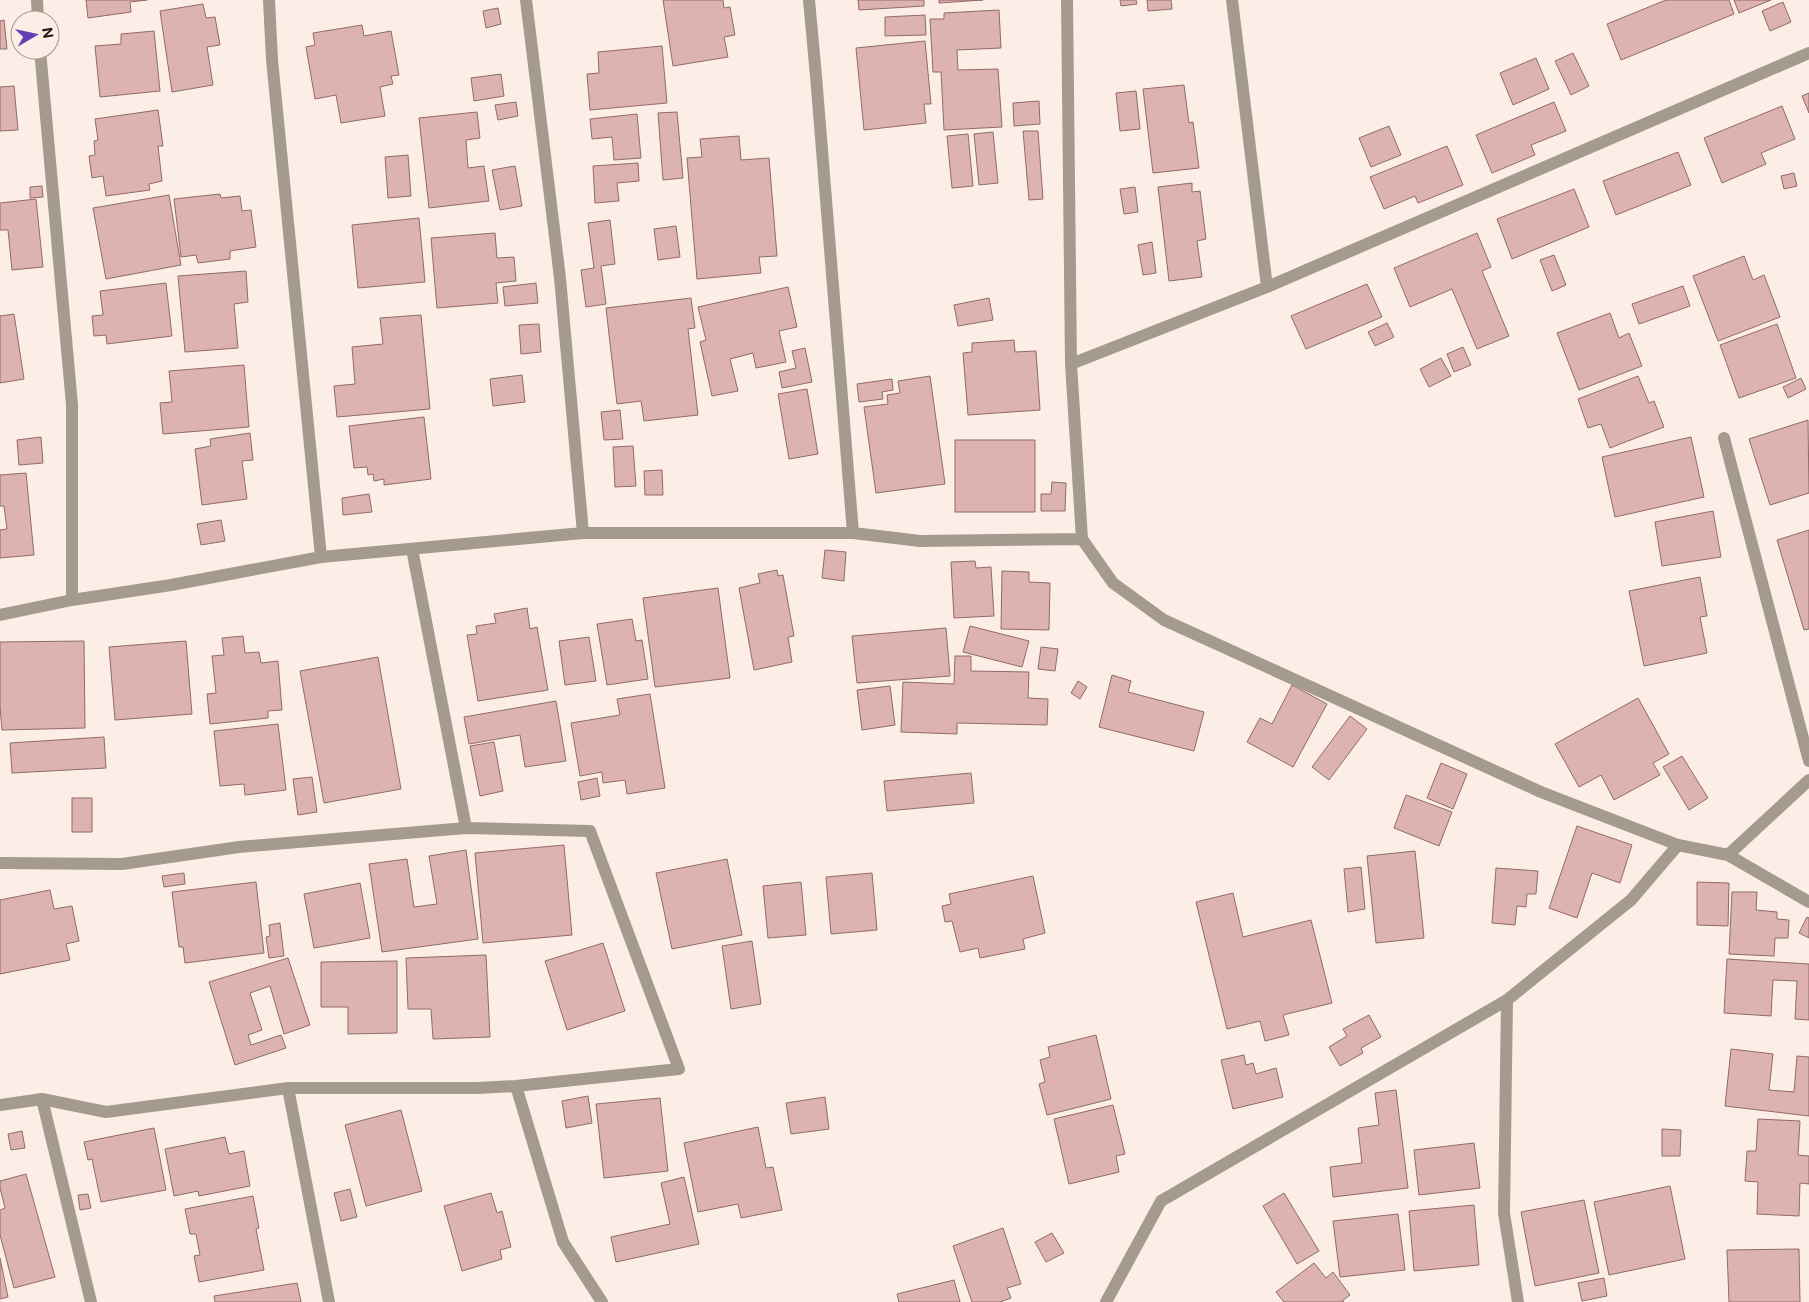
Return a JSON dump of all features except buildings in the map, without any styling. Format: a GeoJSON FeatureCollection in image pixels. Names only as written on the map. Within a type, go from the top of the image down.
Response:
{"type":"FeatureCollection","features":[{"type":"Feature","properties":{"kind":"street"},"geometry":{"type":"LineString","coordinates":[[269,0],[272,60],[321,557]]}},
{"type":"Feature","properties":{"kind":"street"},"geometry":{"type":"LineString","coordinates":[[526,0],[560,278],[583,533]]}},
{"type":"Feature","properties":{"kind":"street"},"geometry":{"type":"LineString","coordinates":[[809,0],[853,534]]}},
{"type":"Feature","properties":{"kind":"street"},"geometry":{"type":"LineString","coordinates":[[1067,0],[1071,364],[1082,539],[1113,584],[1164,620],[1541,792],[1678,845],[1728,855],[1809,902]]}},
{"type":"Feature","properties":{"kind":"street"},"geometry":{"type":"LineString","coordinates":[[1232,0],[1267,287]]}},
{"type":"Feature","properties":{"kind":"street"},"geometry":{"type":"LineString","coordinates":[[1071,364],[1267,287],[1809,53]]}},
{"type":"Feature","properties":{"kind":"street"},"geometry":{"type":"LineString","coordinates":[[41,60],[72,405],[72,600]]}},
{"type":"Feature","properties":{"kind":"street"},"geometry":{"type":"LineString","coordinates":[[1724,438],[1809,761]]}},
{"type":"Feature","properties":{"kind":"street"},"geometry":{"type":"LineString","coordinates":[[0,615],[72,600],[171,585],[321,557],[583,533],[853,534],[920,541],[1082,539]]}},
{"type":"Feature","properties":{"kind":"street"},"geometry":{"type":"LineString","coordinates":[[412,549],[466,828]]}},
{"type":"Feature","properties":{"kind":"street"},"geometry":{"type":"LineString","coordinates":[[1728,855],[1809,780]]}},
{"type":"Feature","properties":{"kind":"street"},"geometry":{"type":"LineString","coordinates":[[0,863],[122,864],[239,847],[466,828],[590,831],[679,1069],[516,1086],[477,1088],[288,1088],[106,1112],[42,1099],[0,1105]]}},
{"type":"Feature","properties":{"kind":"street"},"geometry":{"type":"LineString","coordinates":[[1106,1302],[1161,1201],[1507,1000],[1631,900],[1678,845]]}},
{"type":"Feature","properties":{"kind":"street"},"geometry":{"type":"LineString","coordinates":[[1507,1000],[1504,1213],[1518,1302]]}},
{"type":"Feature","properties":{"kind":"street"},"geometry":{"type":"LineString","coordinates":[[516,1086],[563,1242],[602,1302]]}},
{"type":"Feature","properties":{"kind":"street"},"geometry":{"type":"LineString","coordinates":[[288,1088],[329,1302]]}},
{"type":"Feature","properties":{"kind":"street"},"geometry":{"type":"LineString","coordinates":[[42,1099],[91,1302]]}}]}
